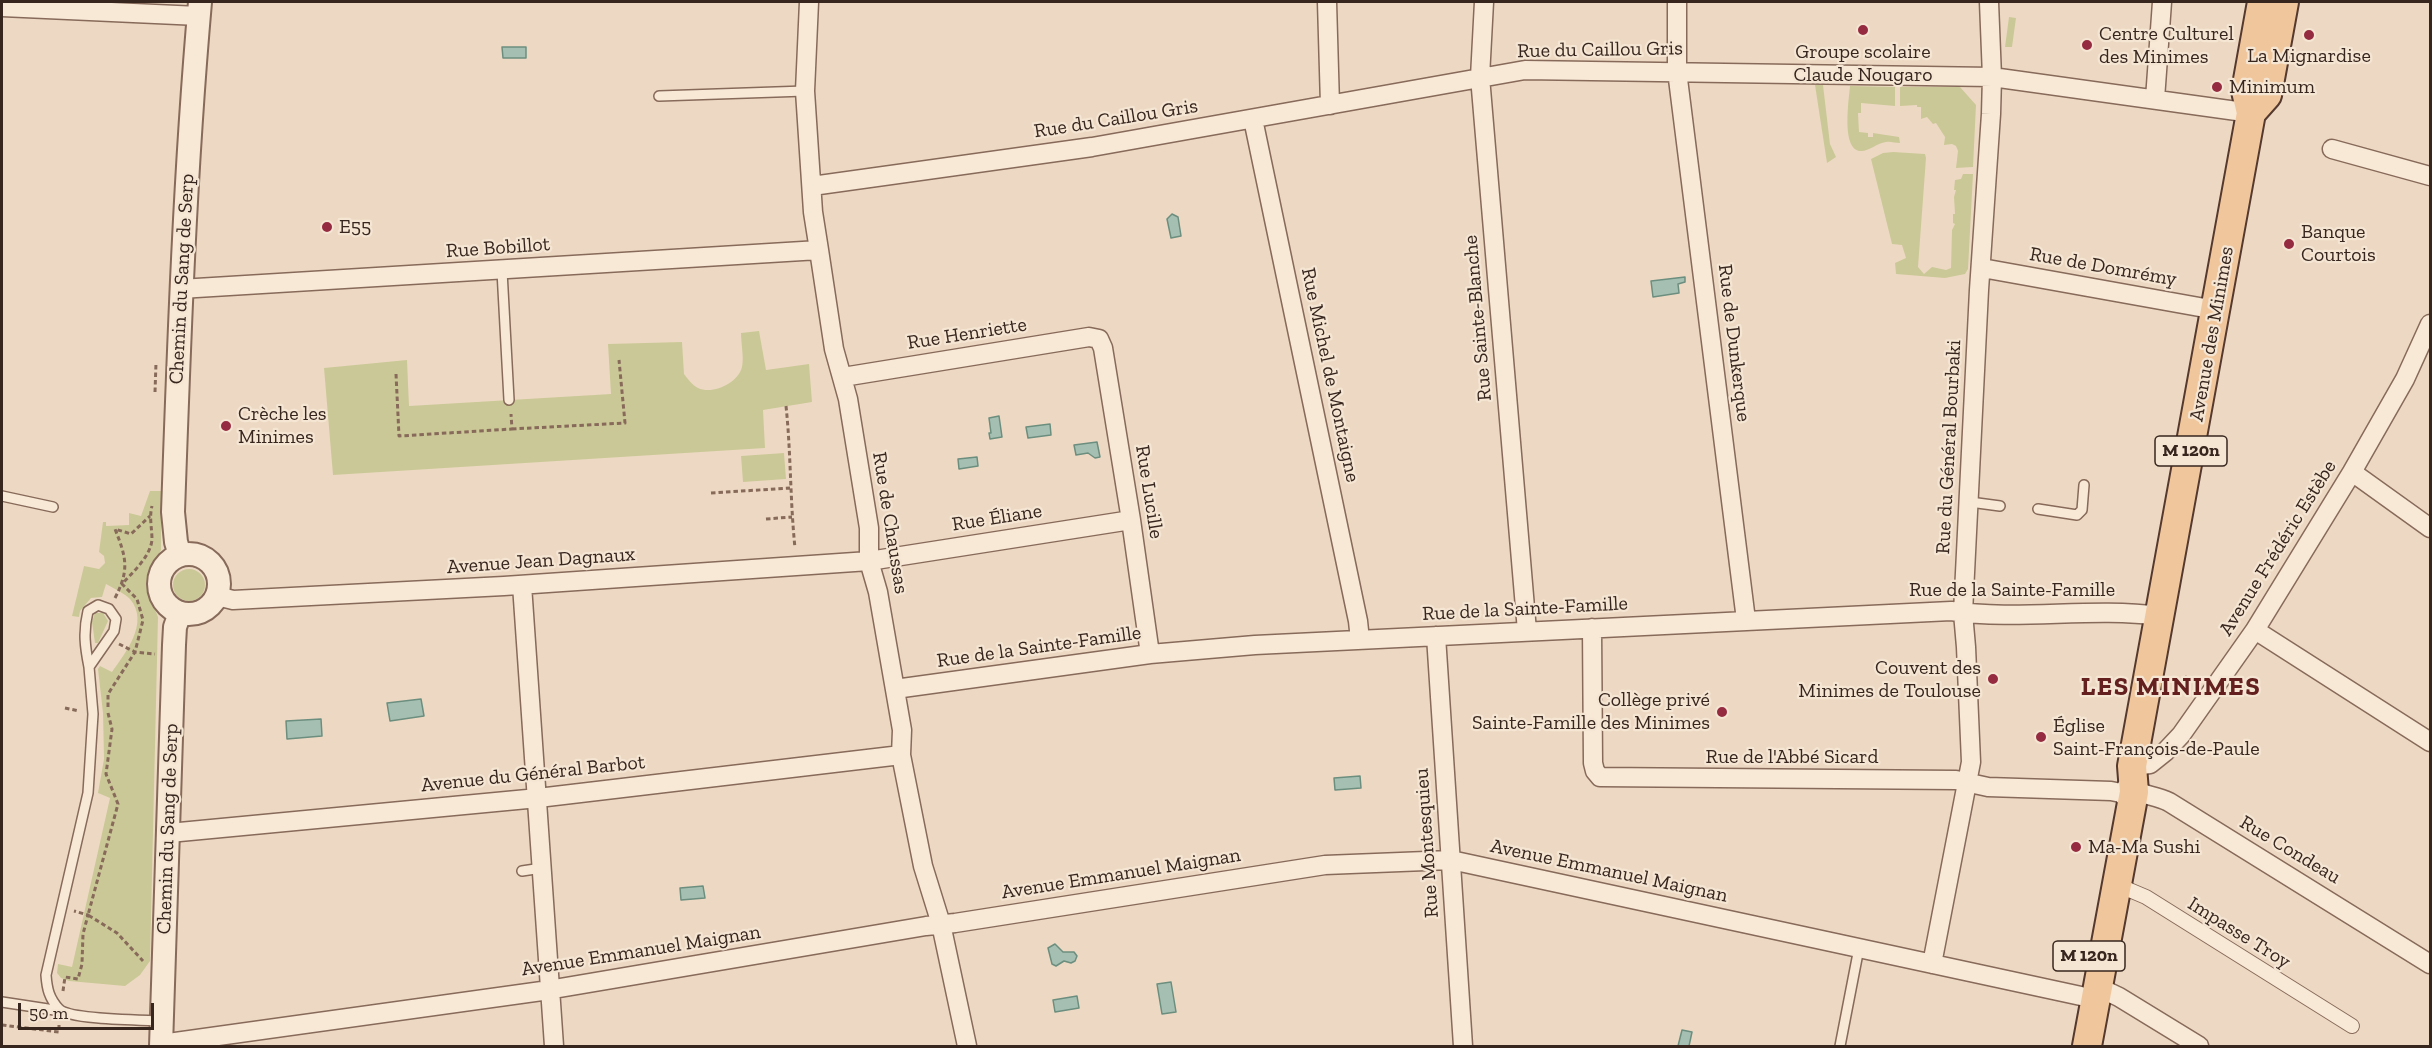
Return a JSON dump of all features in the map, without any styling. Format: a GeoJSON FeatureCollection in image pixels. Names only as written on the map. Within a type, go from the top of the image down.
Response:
{"type":"FeatureCollection","features":[{"type":"Feature","properties":{"kind":"main road","name":"Avenue des Minimes"},"geometry":{"type":"LineString","coordinates":[[2072,1047],[2089,992],[2111,880],[2216,310],[2251,113],[2246,91],[2262,2]]}},
{"type":"Feature","properties":{"kind":"main road","name":"Avenue des Minimes"},"geometry":{"type":"LineString","coordinates":[[2251,113],[2267,95],[2284,2]]}},
{"type":"Feature","properties":{"kind":"main road","name":"Avenue des Minimes"},"geometry":{"type":"LineString","coordinates":[[2087,1047],[2089,992]]}},
{"type":"Feature","properties":{"kind":"street","name":"Rue de Chaussas"},"geometry":{"type":"LineString","coordinates":[[809,2],[805,91],[819,250],[834,349],[843,377],[868,528],[869,561],[878,592],[902,730],[901,755],[923,867],[941,924],[968,1047]]}},
{"type":"Feature","properties":{"kind":"street"},"geometry":{"type":"LineString","coordinates":[[1327,2],[1330,105]]}},
{"type":"Feature","properties":{"kind":"street","name":"Rue Sainte-Blanche"},"geometry":{"type":"LineString","coordinates":[[1484,2],[1480,77],[1527,631]]}},
{"type":"Feature","properties":{"kind":"street","name":"Rue de Dunkerque"},"geometry":{"type":"LineString","coordinates":[[1677,2],[1677,71],[1746,620]]}},
{"type":"Feature","properties":{"kind":"street","name":"Rue du Général Bourbaki"},"geometry":{"type":"LineString","coordinates":[[1932,964],[1971,762],[1963,613],[1992,77],[1989,2]]}},
{"type":"Feature","properties":{"kind":"street"},"geometry":{"type":"LineString","coordinates":[[2155,99],[2162,2]]}},
{"type":"Feature","properties":{"kind":"street"},"geometry":{"type":"LineString","coordinates":[[2,7],[200,9]]}},
{"type":"Feature","properties":{"kind":"street","name":"Chemin du Sang de Serp"},"geometry":{"type":"LineString","coordinates":[[180,555],[176,542],[173,512],[180,289],[194,61],[200,9]]}},
{"type":"Feature","properties":{"kind":"street","name":"Rue du Caillou Gris"},"geometry":{"type":"LineString","coordinates":[[812,186],[1092,147],[1525,70],[1992,77],[2251,113]]}},
{"type":"Feature","properties":{"kind":"street","name":"Rue Michel de Montaigne"},"geometry":{"type":"LineString","coordinates":[[1253,119],[1356,609],[1360,640]]}},
{"type":"Feature","properties":{"kind":"street"},"geometry":{"type":"LineString","coordinates":[[2332,149],[2430,176]]}},
{"type":"Feature","properties":{"kind":"street","name":"Rue Bobillot"},"geometry":{"type":"LineString","coordinates":[[180,289],[819,250]]}},
{"type":"Feature","properties":{"kind":"street","name":"Rue de Domrémy"},"geometry":{"type":"LineString","coordinates":[[1982,268],[2216,310]]}},
{"type":"Feature","properties":{"kind":"street","name":"Avenue Frédéric Estèbe"},"geometry":{"type":"LineString","coordinates":[[2128,787],[2181,735],[2255,630],[2352,472],[2405,379],[2429,329]]}},
{"type":"Feature","properties":{"kind":"street","name":"Rue Henriette"},"geometry":{"type":"LineString","coordinates":[[843,377],[1089,337],[1099,339]]}},
{"type":"Feature","properties":{"kind":"street","name":"Rue Lucille"},"geometry":{"type":"LineString","coordinates":[[1099,339],[1103,348],[1131,520],[1150,654]]}},
{"type":"Feature","properties":{"kind":"street"},"geometry":{"type":"LineString","coordinates":[[2352,472],[2430,528]]}},
{"type":"Feature","properties":{"kind":"street","name":"Rue Éliane"},"geometry":{"type":"LineString","coordinates":[[869,561],[1131,520]]}},
{"type":"Feature","properties":{"kind":"street"},"geometry":{"type":"LineString","coordinates":[[190,554],[208,561],[218,577],[217,596],[206,609],[198,613],[180,613],[173,610],[162,599],[158,582],[163,568],[170,560],[180,555],[190,554]]}},
{"type":"Feature","properties":{"kind":"street","name":"Avenue Jean Dagnaux"},"geometry":{"type":"LineString","coordinates":[[217,596],[233,600],[522,585],[869,561]]}},
{"type":"Feature","properties":{"kind":"street"},"geometry":{"type":"LineString","coordinates":[[522,585],[554,1047]]}},
{"type":"Feature","properties":{"kind":"street","name":"Rue de la Sainte-Famille"},"geometry":{"type":"LineString","coordinates":[[895,689],[1150,654],[1255,645],[1951,611],[2010,616],[2117,612],[2160,616]]}},
{"type":"Feature","properties":{"kind":"street","name":"Chemin du Sang de Serp"},"geometry":{"type":"LineString","coordinates":[[161,1045],[175,627],[180,613]]}},
{"type":"Feature","properties":{"kind":"street","name":"Rue de l'Abbé Sicard"},"geometry":{"type":"LineString","coordinates":[[1592,628],[1593,763],[1600,777],[1968,782],[1988,787],[2128,787]]}},
{"type":"Feature","properties":{"kind":"street"},"geometry":{"type":"LineString","coordinates":[[2255,630],[2430,742]]}},
{"type":"Feature","properties":{"kind":"street","name":"Rue Montesquieu"},"geometry":{"type":"LineString","coordinates":[[1436,636],[1463,1047]]}},
{"type":"Feature","properties":{"kind":"street","name":"Avenue du Général Barbot"},"geometry":{"type":"LineString","coordinates":[[169,833],[538,798],[901,755]]}},
{"type":"Feature","properties":{"kind":"street","name":"Rue Condeau"},"geometry":{"type":"LineString","coordinates":[[2128,787],[2156,795],[2169,802],[2430,964]]}},
{"type":"Feature","properties":{"kind":"street","name":"Avenue Emmanuel Maignan"},"geometry":{"type":"LineString","coordinates":[[161,1045],[550,989],[941,924],[1325,865],[1451,860],[1932,964],[2089,992],[2113,993],[2199,1047]]}},
{"type":"Feature","properties":{"kind":"street","name":"Impasse Troy"},"geometry":{"type":"LineString","coordinates":[[2111,880],[2145,897],[2352,1026]]}},
{"type":"Feature","properties":{"kind":"lane"},"geometry":{"type":"LineString","coordinates":[[659,96],[805,91]]}},
{"type":"Feature","properties":{"kind":"lane"},"geometry":{"type":"LineString","coordinates":[[502,271],[509,400]]}},
{"type":"Feature","properties":{"kind":"lane"},"geometry":{"type":"LineString","coordinates":[[2038,509],[2077,515],[2082,510],[2084,485]]}},
{"type":"Feature","properties":{"kind":"lane"},"geometry":{"type":"LineString","coordinates":[[2,496],[53,507]]}},
{"type":"Feature","properties":{"kind":"lane"},"geometry":{"type":"LineString","coordinates":[[1970,502],[2000,506]]}},
{"type":"Feature","properties":{"kind":"lane"},"geometry":{"type":"LineString","coordinates":[[61,1011],[48,994],[46,975],[88,793],[93,714],[84,635],[88,612],[98,606],[109,609],[116,619],[110,639],[89,667]]}},
{"type":"Feature","properties":{"kind":"lane"},"geometry":{"type":"LineString","coordinates":[[522,871],[542,868]]}},
{"type":"Feature","properties":{"kind":"lane"},"geometry":{"type":"LineString","coordinates":[[1840,1047],[1859,948]]}},
{"type":"Feature","properties":{"kind":"lane"},"geometry":{"type":"LineString","coordinates":[[2,1002],[88,1017],[162,1021]]}},
{"type":"Feature","properties":{"kind":"path"},"geometry":{"type":"LineString","coordinates":[[156,402],[157,360]]}},
{"type":"Feature","properties":{"kind":"path"},"geometry":{"type":"LineString","coordinates":[[396,374],[399,435],[625,423],[619,360]]}},
{"type":"Feature","properties":{"kind":"path"},"geometry":{"type":"LineString","coordinates":[[509,400],[512,429]]}},
{"type":"Feature","properties":{"kind":"path"},"geometry":{"type":"LineString","coordinates":[[786,406],[792,461],[790,488],[796,566]]}},
{"type":"Feature","properties":{"kind":"path"},"geometry":{"type":"LineString","coordinates":[[711,493],[790,488]]}},
{"type":"Feature","properties":{"kind":"path"},"geometry":{"type":"LineString","coordinates":[[109,609],[122,584],[148,554],[152,541],[150,516],[152,505]]}},
{"type":"Feature","properties":{"kind":"path"},"geometry":{"type":"LineString","coordinates":[[122,584],[126,556],[115,529],[131,534],[150,516]]}},
{"type":"Feature","properties":{"kind":"path"},"geometry":{"type":"LineString","coordinates":[[766,519],[792,517]]}},
{"type":"Feature","properties":{"kind":"path"},"geometry":{"type":"LineString","coordinates":[[122,584],[137,599],[143,620],[135,652],[108,694],[108,716],[112,729],[106,774],[118,804],[88,915],[117,933],[147,965]]}},
{"type":"Feature","properties":{"kind":"path"},"geometry":{"type":"LineString","coordinates":[[110,639],[135,652],[148,654]]}},
{"type":"Feature","properties":{"kind":"shaded area"},"geometry":{"type":"Polygon","coordinates":[[[2009,17],[2016,18],[2012,47],[2005,47],[2009,17]]]}},
{"type":"Feature","properties":{"kind":"shaded area"},"geometry":{"type":"Polygon","coordinates":[[[502,47],[526,47],[526,58],[503,58],[502,47]]]}},
{"type":"Feature","properties":{"kind":"shaded area"},"geometry":{"type":"Polygon","coordinates":[[[1815,85],[1823,85],[1830,144],[1836,157],[1827,163],[1815,85]]]}},
{"type":"Feature","properties":{"kind":"shaded area"},"geometry":{"type":"Polygon","coordinates":[[[1850,86],[1895,87],[1895,106],[1861,103],[1861,113],[1858,113],[1859,132],[1868,133],[1868,137],[1873,137],[1873,133],[1899,137],[1900,143],[1883,143],[1863,151],[1854,148],[1848,133],[1850,86]]]}},
{"type":"Feature","properties":{"kind":"shaded area"},"geometry":{"type":"Polygon","coordinates":[[[1900,87],[1960,87],[1976,105],[1973,167],[1956,168],[1958,151],[1956,146],[1944,145],[1945,137],[1936,123],[1933,124],[1927,117],[1921,119],[1921,107],[1917,105],[1900,106],[1900,87]]]}},
{"type":"Feature","properties":{"kind":"shaded area"},"geometry":{"type":"Polygon","coordinates":[[[1883,153],[1925,154],[1918,267],[1924,274],[1932,267],[1946,270],[1951,268],[1952,230],[1955,224],[1953,214],[1955,214],[1955,180],[1961,179],[1963,174],[1973,174],[1968,269],[1965,274],[1945,278],[1896,274],[1895,263],[1906,258],[1902,245],[1892,244],[1871,159],[1883,153]]]}},
{"type":"Feature","properties":{"kind":"shaded area"},"geometry":{"type":"Polygon","coordinates":[[[1172,214],[1178,217],[1181,236],[1171,238],[1167,219],[1172,214]]]}},
{"type":"Feature","properties":{"kind":"shaded area"},"geometry":{"type":"Polygon","coordinates":[[[1685,277],[1685,282],[1678,284],[1679,293],[1653,297],[1651,281],[1685,277]]]}},
{"type":"Feature","properties":{"kind":"shaded area"},"geometry":{"type":"Polygon","coordinates":[[[759,331],[766,370],[809,364],[812,402],[763,410],[765,448],[333,475],[324,368],[407,360],[409,406],[611,394],[608,344],[682,342],[684,374],[696,387],[711,390],[730,383],[740,373],[743,359],[741,333],[759,331]]]}},
{"type":"Feature","properties":{"kind":"shaded area"},"geometry":{"type":"Polygon","coordinates":[[[999,416],[1002,437],[990,439],[989,418],[999,416]]]}},
{"type":"Feature","properties":{"kind":"shaded area"},"geometry":{"type":"Polygon","coordinates":[[[1050,424],[1051,435],[1028,438],[1026,427],[1050,424]]]}},
{"type":"Feature","properties":{"kind":"shaded area"},"geometry":{"type":"Polygon","coordinates":[[[1097,442],[1100,457],[1095,458],[1088,453],[1076,455],[1074,445],[1097,442]]]}},
{"type":"Feature","properties":{"kind":"shaded area"},"geometry":{"type":"Polygon","coordinates":[[[784,453],[786,479],[743,482],[741,456],[784,453]]]}},
{"type":"Feature","properties":{"kind":"shaded area"},"geometry":{"type":"Polygon","coordinates":[[[977,457],[978,466],[959,469],[958,459],[977,457]]]}},
{"type":"Feature","properties":{"kind":"shaded area"},"geometry":{"type":"Polygon","coordinates":[[[150,491],[161,491],[161,550],[149,574],[148,582],[149,595],[158,617],[150,961],[140,975],[125,986],[69,981],[61,978],[57,973],[58,964],[72,967],[110,798],[98,793],[104,759],[103,713],[98,669],[100,666],[112,672],[129,647],[137,628],[136,608],[130,599],[106,584],[102,597],[91,598],[80,611],[79,617],[72,616],[84,566],[99,569],[105,563],[104,556],[99,552],[103,522],[106,522],[106,526],[129,525],[129,513],[141,516],[150,491]]]}},
{"type":"Feature","properties":{"kind":"shaded area"},"geometry":{"type":"Polygon","coordinates":[[[189,569],[200,574],[205,585],[200,596],[189,601],[178,596],[173,585],[178,574],[189,569]]]}},
{"type":"Feature","properties":{"kind":"shaded area"},"geometry":{"type":"Polygon","coordinates":[[[95,613],[103,613],[108,621],[98,643],[95,643],[92,622],[95,613]]]}},
{"type":"Feature","properties":{"kind":"shaded area"},"geometry":{"type":"Polygon","coordinates":[[[421,699],[424,716],[390,721],[387,703],[421,699]]]}},
{"type":"Feature","properties":{"kind":"shaded area"},"geometry":{"type":"Polygon","coordinates":[[[321,719],[322,736],[287,739],[286,721],[321,719]]]}},
{"type":"Feature","properties":{"kind":"shaded area"},"geometry":{"type":"Polygon","coordinates":[[[1360,776],[1361,788],[1335,790],[1334,778],[1360,776]]]}},
{"type":"Feature","properties":{"kind":"shaded area"},"geometry":{"type":"Polygon","coordinates":[[[703,886],[705,898],[681,900],[680,888],[703,886]]]}},
{"type":"Feature","properties":{"kind":"shaded area"},"geometry":{"type":"Polygon","coordinates":[[[1055,944],[1063,952],[1074,952],[1077,956],[1075,961],[1071,963],[1064,961],[1056,966],[1052,964],[1048,948],[1055,944]]]}},
{"type":"Feature","properties":{"kind":"shaded area"},"geometry":{"type":"Polygon","coordinates":[[[1171,982],[1176,1012],[1162,1014],[1157,984],[1171,982]]]}},
{"type":"Feature","properties":{"kind":"shaded area"},"geometry":{"type":"Polygon","coordinates":[[[1077,996],[1079,1008],[1055,1012],[1053,1000],[1077,996]]]}},
{"type":"Feature","properties":{"kind":"shaded area"},"geometry":{"type":"Polygon","coordinates":[[[1682,1030],[1692,1032],[1689,1046],[1678,1046],[1682,1030]]]}},
{"type":"Feature","properties":{"kind":"place","name":"Groupe scolaire Claude Nougaro"},"geometry":{"type":"Point","coordinates":[1863,30]}},
{"type":"Feature","properties":{"kind":"place","name":"La Mignardise"},"geometry":{"type":"Point","coordinates":[2309,35]}},
{"type":"Feature","properties":{"kind":"place","name":"Centre Culturel des Minimes"},"geometry":{"type":"Point","coordinates":[2087,45]}},
{"type":"Feature","properties":{"kind":"place","name":"Minimum"},"geometry":{"type":"Point","coordinates":[2217,87]}},
{"type":"Feature","properties":{"kind":"place","name":"E55"},"geometry":{"type":"Point","coordinates":[327,227]}},
{"type":"Feature","properties":{"kind":"place","name":"Banque Courtois"},"geometry":{"type":"Point","coordinates":[2289,244]}},
{"type":"Feature","properties":{"kind":"place","name":"Crèche les Minimes"},"geometry":{"type":"Point","coordinates":[226,426]}},
{"type":"Feature","properties":{"kind":"place","name":"Couvent des Minimes de Toulouse"},"geometry":{"type":"Point","coordinates":[1993,679]}},
{"type":"Feature","properties":{"kind":"place","name":"Collège privé Sainte-Famille des Minimes"},"geometry":{"type":"Point","coordinates":[1722,712]}},
{"type":"Feature","properties":{"kind":"place","name":"Église Saint-François-de-Paule"},"geometry":{"type":"Point","coordinates":[2041,737]}},
{"type":"Feature","properties":{"kind":"place","name":"Ma-Ma Sushi"},"geometry":{"type":"Point","coordinates":[2076,847]}},
{"type":"Feature","properties":{"kind":"district","name":"LES MINIMES"},"geometry":{"type":"Point","coordinates":[2171,688]}}]}
